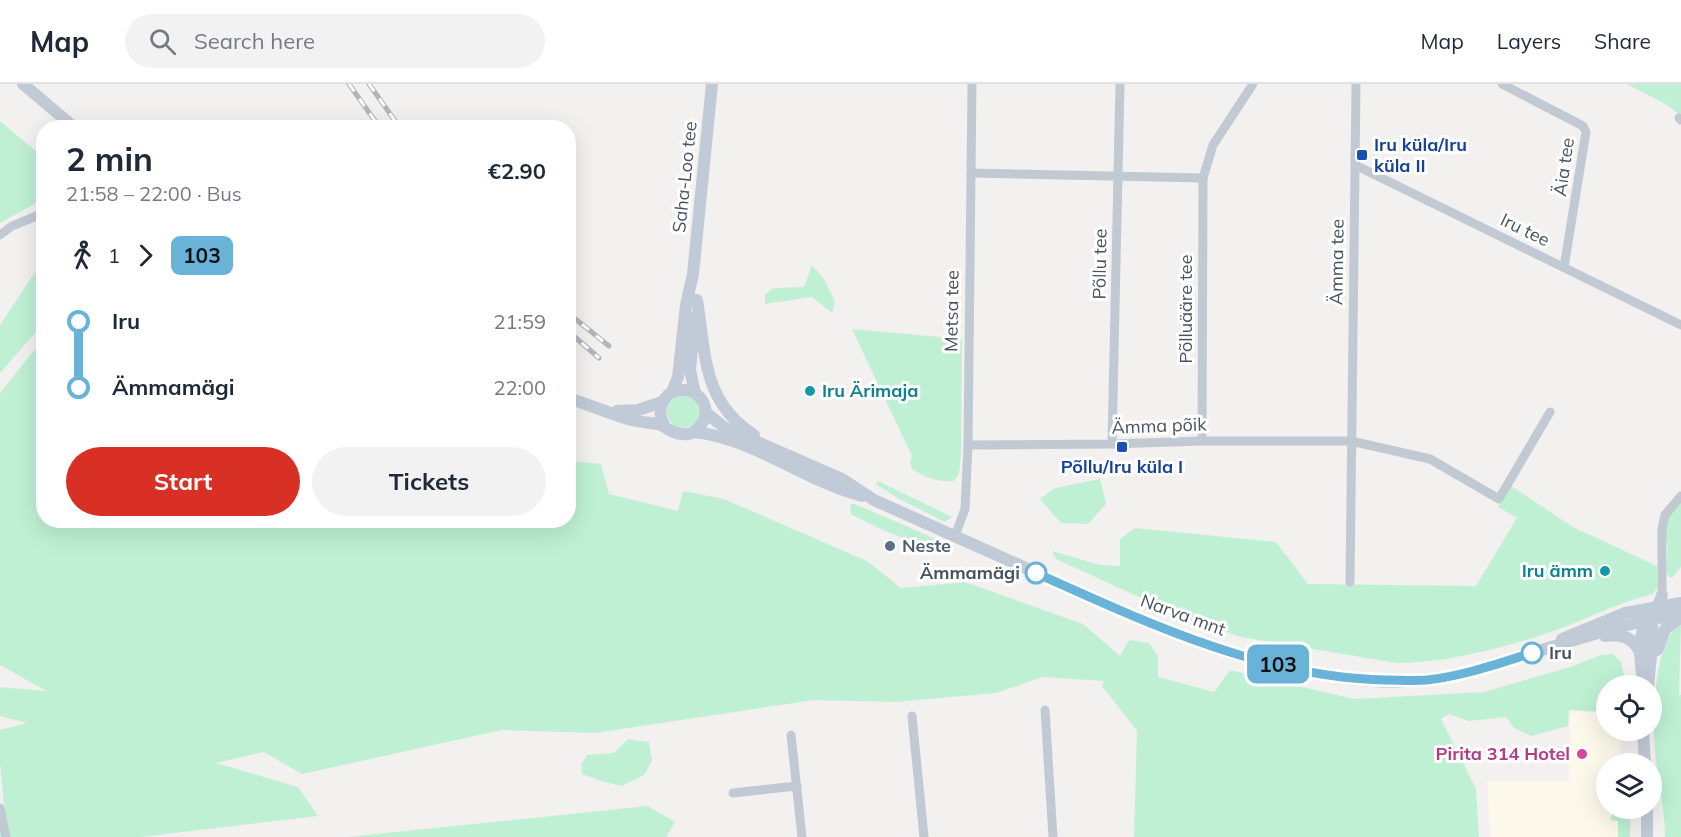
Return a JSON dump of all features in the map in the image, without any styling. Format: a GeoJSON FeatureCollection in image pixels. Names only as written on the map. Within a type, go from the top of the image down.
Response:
{"type":"FeatureCollection","features":[{"type":"Feature","properties":{"kind":"main road"},"geometry":{"type":"LineString","coordinates":[[23,84],[66,120]]}},
{"type":"Feature","properties":{"kind":"main road","name":"Saha-Loo tee"},"geometry":{"type":"LineString","coordinates":[[672,392],[678,376],[686,305],[693,274],[712,84]]}},
{"type":"Feature","properties":{"kind":"main road","name":"Saha-Loo tee"},"geometry":{"type":"LineString","coordinates":[[693,274],[697,300],[690,370],[695,393]]}},
{"type":"Feature","properties":{"kind":"main road"},"geometry":{"type":"LineString","coordinates":[[697,300],[708,373],[720,402],[741,426],[782,447],[803,461]]}},
{"type":"Feature","properties":{"kind":"main road"},"geometry":{"type":"LineString","coordinates":[[672,392],[684,390],[695,393]]}},
{"type":"Feature","properties":{"kind":"main road","name":"Narva mnt"},"geometry":{"type":"LineString","coordinates":[[610,412],[638,410],[662,402],[672,392]]}},
{"type":"Feature","properties":{"kind":"main road","name":"Narva mnt"},"geometry":{"type":"LineString","coordinates":[[695,393],[703,403],[705,411],[725,428],[842,479],[874,500]]}},
{"type":"Feature","properties":{"kind":"main road","name":"Narva mnt"},"geometry":{"type":"LineString","coordinates":[[576,401],[625,418],[666,427],[676,434],[694,432],[719,437],[779,461],[836,489],[874,500],[1141,620],[1228,651],[1303,670],[1352,678],[1425,680],[1462,675],[1651,619],[1681,616]]}},
{"type":"Feature","properties":{"kind":"main road"},"geometry":{"type":"LineString","coordinates":[[662,402],[660,415],[666,427]]}},
{"type":"Feature","properties":{"kind":"main road"},"geometry":{"type":"LineString","coordinates":[[694,432],[703,422],[705,411]]}},
{"type":"Feature","properties":{"kind":"main road"},"geometry":{"type":"LineString","coordinates":[[1642,675],[1641,657],[1644,627],[1661,601]]}},
{"type":"Feature","properties":{"kind":"main road","name":"Narva mnt"},"geometry":{"type":"LineString","coordinates":[[1532,653],[1625,613],[1661,601],[1681,603]]}},
{"type":"Feature","properties":{"kind":"main road"},"geometry":{"type":"LineString","coordinates":[[1625,613],[1646,615],[1651,619],[1653,630],[1651,672]]}},
{"type":"Feature","properties":{"kind":"main road"},"geometry":{"type":"LineString","coordinates":[[1650,675],[1665,628],[1681,616]]}},
{"type":"Feature","properties":{"kind":"main road"},"geometry":{"type":"LineString","coordinates":[[1580,640],[1615,634],[1622,635],[1631,639],[1638,646],[1641,657]]}},
{"type":"Feature","properties":{"kind":"main road"},"geometry":{"type":"LineString","coordinates":[[1646,836],[1647,819]]}},
{"type":"Feature","properties":{"kind":"street","name":"Metsa tee"},"geometry":{"type":"LineString","coordinates":[[955,536],[965,509],[968,445],[972,84]]}},
{"type":"Feature","properties":{"kind":"street","name":"Põllu tee"},"geometry":{"type":"LineString","coordinates":[[1112,444],[1120,84]]}},
{"type":"Feature","properties":{"kind":"street","name":"Põlluääre tee"},"geometry":{"type":"LineString","coordinates":[[1202,441],[1203,178],[1213,145],[1253,84]]}},
{"type":"Feature","properties":{"kind":"street","name":"Ämma tee"},"geometry":{"type":"LineString","coordinates":[[1350,582],[1356,84]]}},
{"type":"Feature","properties":{"kind":"street","name":"Äia tee"},"geometry":{"type":"LineString","coordinates":[[1502,84],[1583,126],[1586,132],[1564,267]]}},
{"type":"Feature","properties":{"kind":"street","name":"Iru tee"},"geometry":{"type":"LineString","coordinates":[[1355,165],[1681,325]]}},
{"type":"Feature","properties":{"kind":"street"},"geometry":{"type":"LineString","coordinates":[[971,173],[1203,178]]}},
{"type":"Feature","properties":{"kind":"street"},"geometry":{"type":"LineString","coordinates":[[0,235],[12,226],[36,216]]}},
{"type":"Feature","properties":{"kind":"street","name":"Ämma põik"},"geometry":{"type":"LineString","coordinates":[[968,445],[1351,441],[1430,459],[1499,499],[1550,412]]}},
{"type":"Feature","properties":{"kind":"street"},"geometry":{"type":"LineString","coordinates":[[1661,601],[1662,530],[1665,515],[1681,496]]}},
{"type":"Feature","properties":{"kind":"street"},"geometry":{"type":"LineString","coordinates":[[1045,710],[1053,837]]}},
{"type":"Feature","properties":{"kind":"street"},"geometry":{"type":"LineString","coordinates":[[912,716],[924,837]]}},
{"type":"Feature","properties":{"kind":"street"},"geometry":{"type":"LineString","coordinates":[[791,735],[802,837]]}},
{"type":"Feature","properties":{"kind":"street"},"geometry":{"type":"LineString","coordinates":[[733,793],[797,786]]}},
{"type":"Feature","properties":{"kind":"street"},"geometry":{"type":"LineString","coordinates":[[0,808],[6,837]]}},
{"type":"Feature","properties":{"kind":"shaded area"},"geometry":{"type":"Polygon","coordinates":[[[1570,711],[1596,712],[1596,741],[1621,741],[1620,753],[1596,753],[1596,819],[1620,819],[1619,837],[1490,837],[1487,781],[1569,781],[1570,711]]]}},
{"type":"Feature","properties":{"kind":"green space"},"geometry":{"type":"Polygon","coordinates":[[[1627,84],[1681,84],[1681,116],[1667,105],[1627,84]]]}},
{"type":"Feature","properties":{"kind":"green space"},"geometry":{"type":"Polygon","coordinates":[[[0,121],[36,151],[36,203],[0,223],[0,121]]]}},
{"type":"Feature","properties":{"kind":"green space"},"geometry":{"type":"Polygon","coordinates":[[[812,265],[824,279],[835,302],[832,313],[812,297],[765,304],[765,294],[774,288],[804,287],[812,265]]]}},
{"type":"Feature","properties":{"kind":"green space"},"geometry":{"type":"Polygon","coordinates":[[[36,271],[36,332],[0,373],[0,325],[36,271]]]}},
{"type":"Feature","properties":{"kind":"green space"},"geometry":{"type":"Polygon","coordinates":[[[852,329],[962,339],[961,455],[959,474],[954,481],[932,479],[912,469],[910,463],[912,456],[852,329]]]}},
{"type":"Feature","properties":{"kind":"green space"},"geometry":{"type":"Polygon","coordinates":[[[36,348],[36,528],[576,528],[576,462],[601,464],[609,494],[678,511],[683,491],[724,499],[867,561],[901,588],[965,582],[1083,624],[1120,656],[1129,640],[1149,643],[1158,656],[1158,677],[1214,692],[1230,670],[1354,699],[1484,692],[1570,667],[1601,655],[1613,654],[1621,662],[1624,675],[1596,675],[1596,711],[1569,710],[1568,726],[1531,736],[1514,728],[1506,717],[1469,721],[1449,714],[1441,719],[1476,789],[1479,837],[1134,837],[1137,731],[1102,686],[1104,681],[1043,677],[996,693],[896,702],[814,700],[595,733],[502,730],[302,774],[264,752],[216,763],[298,787],[318,816],[141,837],[0,837],[0,812],[5,814],[0,763],[0,730],[27,723],[0,716],[0,687],[46,691],[0,665],[0,393],[36,348]]]}},
{"type":"Feature","properties":{"kind":"green space"},"geometry":{"type":"Polygon","coordinates":[[[683,396],[694,401],[699,412],[694,423],[683,428],[672,423],[667,412],[672,401],[683,396]]]}},
{"type":"Feature","properties":{"kind":"green space"},"geometry":{"type":"Polygon","coordinates":[[[1100,479],[1106,504],[1088,524],[1061,523],[1040,499],[1055,488],[1100,479]]]}},
{"type":"Feature","properties":{"kind":"green space"},"geometry":{"type":"Polygon","coordinates":[[[878,481],[952,517],[945,522],[899,499],[876,484],[878,481]]]}},
{"type":"Feature","properties":{"kind":"green space"},"geometry":{"type":"Polygon","coordinates":[[[1511,486],[1573,527],[1657,566],[1657,588],[1653,594],[1623,603],[1551,632],[1502,647],[1449,658],[1396,663],[1241,637],[1187,619],[1056,559],[1052,551],[1100,565],[1120,566],[1120,539],[1135,528],[1276,542],[1308,584],[1476,586],[1517,518],[1498,507],[1511,486]]]}},
{"type":"Feature","properties":{"kind":"green space"},"geometry":{"type":"Polygon","coordinates":[[[1681,501],[1681,567],[1673,577],[1669,577],[1666,570],[1668,549],[1664,530],[1668,515],[1681,501]]]}},
{"type":"Feature","properties":{"kind":"green space"},"geometry":{"type":"Polygon","coordinates":[[[851,504],[936,539],[936,544],[920,544],[908,540],[852,515],[851,504]]]}},
{"type":"Feature","properties":{"kind":"green space"},"geometry":{"type":"Polygon","coordinates":[[[1681,624],[1679,695],[1681,695],[1681,837],[1665,837],[1662,753],[1655,753],[1654,741],[1662,741],[1662,675],[1658,675],[1658,673],[1666,643],[1673,631],[1681,624]]]}},
{"type":"Feature","properties":{"kind":"green space"},"geometry":{"type":"Polygon","coordinates":[[[628,739],[649,742],[652,761],[644,775],[622,786],[582,774],[581,765],[587,755],[614,753],[628,739]]]}},
{"type":"Feature","properties":{"kind":"green space"},"geometry":{"type":"Polygon","coordinates":[[[648,806],[675,822],[666,837],[347,837],[648,806]]]}},
{"type":"Feature","properties":{"kind":"green space"},"geometry":{"type":"Polygon","coordinates":[[[1630,819],[1630,837],[1618,837],[1618,821],[1611,820],[1630,819]]]}},
{"type":"Feature","properties":{"kind":"railway"},"geometry":{"type":"LineString","coordinates":[[349,84],[374,120]]}},
{"type":"Feature","properties":{"kind":"railway"},"geometry":{"type":"LineString","coordinates":[[369,84],[394,120]]}},
{"type":"Feature","properties":{"kind":"railway"},"geometry":{"type":"LineString","coordinates":[[576,319],[609,346]]}},
{"type":"Feature","properties":{"kind":"railway"},"geometry":{"type":"LineString","coordinates":[[576,338],[599,358]]}},
{"type":"Feature","properties":{"kind":"bus line","name":"103"},"geometry":{"type":"LineString","coordinates":[[1036,573],[1141,620],[1228,651],[1341,677],[1373,680],[1425,680],[1462,675],[1532,653]]}},
{"type":"Feature","properties":{"kind":"place","name":"Iru küla/Iru küla II"},"geometry":{"type":"Point","coordinates":[1362,155]}},
{"type":"Feature","properties":{"kind":"place","name":"Iru Ärimaja"},"geometry":{"type":"Point","coordinates":[810,391]}},
{"type":"Feature","properties":{"kind":"place","name":"Põllu/Iru küla I"},"geometry":{"type":"Point","coordinates":[1122,447]}},
{"type":"Feature","properties":{"kind":"place","name":"Neste"},"geometry":{"type":"Point","coordinates":[890,546]}},
{"type":"Feature","properties":{"kind":"place","name":"Iru ämm"},"geometry":{"type":"Point","coordinates":[1605,571]}},
{"type":"Feature","properties":{"kind":"place","name":"Ämmamägi"},"geometry":{"type":"Point","coordinates":[1036,573]}},
{"type":"Feature","properties":{"kind":"place","name":"Iru"},"geometry":{"type":"Point","coordinates":[1532,653]}},
{"type":"Feature","properties":{"kind":"place","name":"Pirita 314 Hotel"},"geometry":{"type":"Point","coordinates":[1582,754]}}]}
